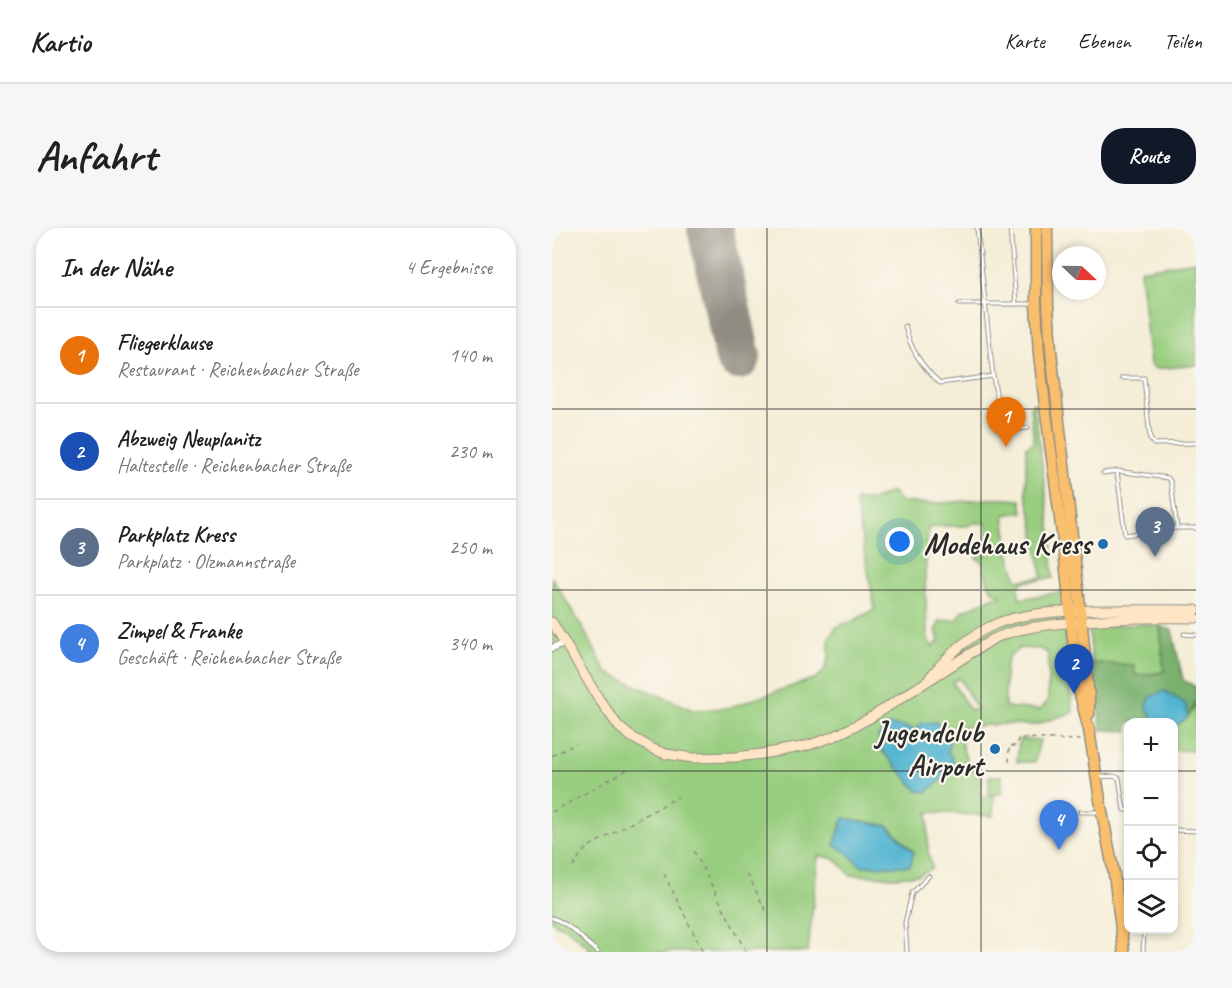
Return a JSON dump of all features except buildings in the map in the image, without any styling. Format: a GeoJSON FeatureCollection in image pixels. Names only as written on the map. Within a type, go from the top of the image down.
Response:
{"type":"FeatureCollection","features":[{"type":"Feature","properties":{"kind":"main road"},"geometry":{"type":"LineString","coordinates":[[1036,228],[1036,304],[1044,395],[1075,617]]}},
{"type":"Feature","properties":{"kind":"main road"},"geometry":{"type":"LineString","coordinates":[[1047,228],[1048,304],[1080,694],[1090,736],[1114,874],[1124,952]]}},
{"type":"Feature","properties":{"kind":"main road"},"geometry":{"type":"LineString","coordinates":[[1036,304],[1048,304]]}},
{"type":"Feature","properties":{"kind":"main road"},"geometry":{"type":"LineString","coordinates":[[1075,617],[1196,610]]}},
{"type":"Feature","properties":{"kind":"main road"},"geometry":{"type":"LineString","coordinates":[[552,622],[599,699],[619,727],[630,736],[666,754],[693,758],[726,758],[762,754],[821,741],[870,718],[926,681],[944,660],[968,641],[987,628],[1007,620],[1027,615],[1196,618]]}},
{"type":"Feature","properties":{"kind":"street"},"geometry":{"type":"LineString","coordinates":[[552,648],[564,643]]}},
{"type":"Feature","properties":{"kind":"lane"},"geometry":{"type":"LineString","coordinates":[[977,228],[993,376],[1001,422],[1006,431],[1028,428]]}},
{"type":"Feature","properties":{"kind":"lane"},"geometry":{"type":"LineString","coordinates":[[1010,228],[1016,304]]}},
{"type":"Feature","properties":{"kind":"lane"},"geometry":{"type":"LineString","coordinates":[[958,304],[1036,304]]}},
{"type":"Feature","properties":{"kind":"lane"},"geometry":{"type":"LineString","coordinates":[[905,327],[913,349],[926,369],[940,383],[993,376]]}},
{"type":"Feature","properties":{"kind":"lane"},"geometry":{"type":"LineString","coordinates":[[1122,378],[1144,378],[1150,439],[1154,444],[1196,444]]}},
{"type":"Feature","properties":{"kind":"lane"},"geometry":{"type":"LineString","coordinates":[[1117,471],[1125,535],[1177,528],[1196,528]]}},
{"type":"Feature","properties":{"kind":"lane"},"geometry":{"type":"LineString","coordinates":[[1103,472],[1117,471],[1168,478],[1171,483],[1177,528]]}},
{"type":"Feature","properties":{"kind":"lane"},"geometry":{"type":"LineString","coordinates":[[1184,634],[1196,635]]}},
{"type":"Feature","properties":{"kind":"lane"},"geometry":{"type":"LineString","coordinates":[[1097,777],[1119,778],[1124,810]]}},
{"type":"Feature","properties":{"kind":"lane"},"geometry":{"type":"LineString","coordinates":[[1080,812],[1102,812]]}},
{"type":"Feature","properties":{"kind":"lane"},"geometry":{"type":"LineString","coordinates":[[1178,830],[1196,831]]}},
{"type":"Feature","properties":{"kind":"lane"},"geometry":{"type":"LineString","coordinates":[[907,952],[905,923],[912,893],[929,876]]}},
{"type":"Feature","properties":{"kind":"lane"},"geometry":{"type":"LineString","coordinates":[[552,918],[598,952]]}},
{"type":"Feature","properties":{"kind":"lane"},"geometry":{"type":"LineString","coordinates":[[1143,952],[1144,934]]}},
{"type":"Feature","properties":{"kind":"path"},"geometry":{"type":"LineString","coordinates":[[1009,762],[1009,746],[1017,746],[1018,738],[1090,736]]}},
{"type":"Feature","properties":{"kind":"path"},"geometry":{"type":"LineString","coordinates":[[552,756],[577,742]]}},
{"type":"Feature","properties":{"kind":"path"},"geometry":{"type":"LineString","coordinates":[[552,812],[627,770]]}},
{"type":"Feature","properties":{"kind":"path"},"geometry":{"type":"LineString","coordinates":[[573,867],[588,847],[678,797]]}},
{"type":"Feature","properties":{"kind":"path"},"geometry":{"type":"LineString","coordinates":[[694,851],[746,952]]}},
{"type":"Feature","properties":{"kind":"path"},"geometry":{"type":"LineString","coordinates":[[664,874],[703,952]]}},
{"type":"Feature","properties":{"kind":"path"},"geometry":{"type":"LineString","coordinates":[[746,876],[768,915]]}},
{"type":"Feature","properties":{"kind":"green space"},"geometry":{"type":"Polygon","coordinates":[[[1196,261],[1196,365],[1156,369],[1150,364],[1140,270],[1196,261]]]}},
{"type":"Feature","properties":{"kind":"green space"},"geometry":{"type":"Polygon","coordinates":[[[1034,403],[1051,533],[1053,578],[1022,582],[1018,589],[1020,599],[1061,592],[1067,674],[1073,712],[1035,725],[1004,724],[961,727],[961,741],[965,755],[976,773],[982,777],[981,796],[994,796],[993,816],[928,812],[928,852],[932,868],[919,875],[895,877],[850,875],[837,861],[829,857],[818,856],[808,952],[590,952],[589,948],[572,933],[552,922],[552,578],[607,673],[693,710],[728,708],[816,678],[824,671],[829,657],[829,638],[836,627],[875,609],[855,500],[872,500],[892,492],[899,501],[921,504],[992,499],[1021,500],[1023,512],[1004,515],[1010,557],[1017,580],[1043,577],[1026,493],[1026,447],[1034,442],[1030,407],[1034,403]],[[986,523],[940,526],[928,529],[925,576],[927,638],[932,647],[939,641],[936,629],[940,621],[957,620],[961,612],[1002,596],[992,591],[982,562],[976,558],[978,555],[985,556],[986,523]],[[1020,648],[1008,657],[1005,670],[1005,707],[1040,710],[1048,701],[1048,653],[1040,649],[1020,648]],[[959,678],[952,682],[970,710],[977,710],[959,678]],[[905,727],[883,752],[901,770],[948,751],[950,737],[905,727]],[[844,818],[839,830],[848,853],[862,866],[909,866],[913,851],[889,826],[844,818]]]}},
{"type":"Feature","properties":{"kind":"green space"},"geometry":{"type":"Polygon","coordinates":[[[1143,624],[1160,626],[1164,672],[1135,676],[1134,665],[1092,663],[1089,627],[1143,624]]]}},
{"type":"Feature","properties":{"kind":"green space"},"geometry":{"type":"Polygon","coordinates":[[[1160,626],[1172,630],[1183,680],[1196,687],[1194,707],[1185,718],[1178,724],[1178,718],[1124,718],[1124,731],[1101,730],[1092,663],[1134,665],[1136,676],[1164,672],[1160,626]]]}},
{"type":"Feature","properties":{"kind":"green space"},"geometry":{"type":"Polygon","coordinates":[[[1196,704],[1196,751],[1178,750],[1178,724],[1188,717],[1196,704]]]}},
{"type":"Feature","properties":{"kind":"green space"},"geometry":{"type":"Polygon","coordinates":[[[1019,739],[1040,740],[1035,762],[1017,762],[1019,739]]]}},
{"type":"Feature","properties":{"kind":"green space"},"geometry":{"type":"Polygon","coordinates":[[[989,776],[1002,776],[1002,794],[989,794],[989,776]]]}},
{"type":"Feature","properties":{"kind":"water"},"geometry":{"type":"Polygon","coordinates":[[[1164,691],[1186,704],[1188,717],[1178,724],[1178,718],[1152,718],[1147,707],[1150,697],[1164,691]]]}},
{"type":"Feature","properties":{"kind":"water"},"geometry":{"type":"Polygon","coordinates":[[[937,722],[950,737],[948,751],[954,762],[940,781],[927,792],[918,791],[883,752],[878,737],[888,725],[914,730],[923,723],[937,722]]]}},
{"type":"Feature","properties":{"kind":"water"},"geometry":{"type":"Polygon","coordinates":[[[844,818],[888,826],[914,852],[910,866],[861,866],[848,853],[834,845],[844,818]]]}},
{"type":"Feature","properties":{"kind":"runway"},"geometry":{"type":"LineString","coordinates":[[710,228],[738,357]]}},
{"type":"Feature","properties":{"kind":"place","name":"Fliegerklause"},"geometry":{"type":"Point","coordinates":[1006,447]}},
{"type":"Feature","properties":{"kind":"place","name":"Modehaus Kress"},"geometry":{"type":"Point","coordinates":[1103,544]}},
{"type":"Feature","properties":{"kind":"place","name":"Parkplatz Kress"},"geometry":{"type":"Point","coordinates":[1155,557]}},
{"type":"Feature","properties":{"kind":"place","name":"Abzweig Neuplanitz"},"geometry":{"type":"Point","coordinates":[1074,694]}},
{"type":"Feature","properties":{"kind":"place","name":"Jugendclub Airport"},"geometry":{"type":"Point","coordinates":[995,749]}},
{"type":"Feature","properties":{"kind":"place","name":"Zimpel & Franke"},"geometry":{"type":"Point","coordinates":[1059,850]}}]}
